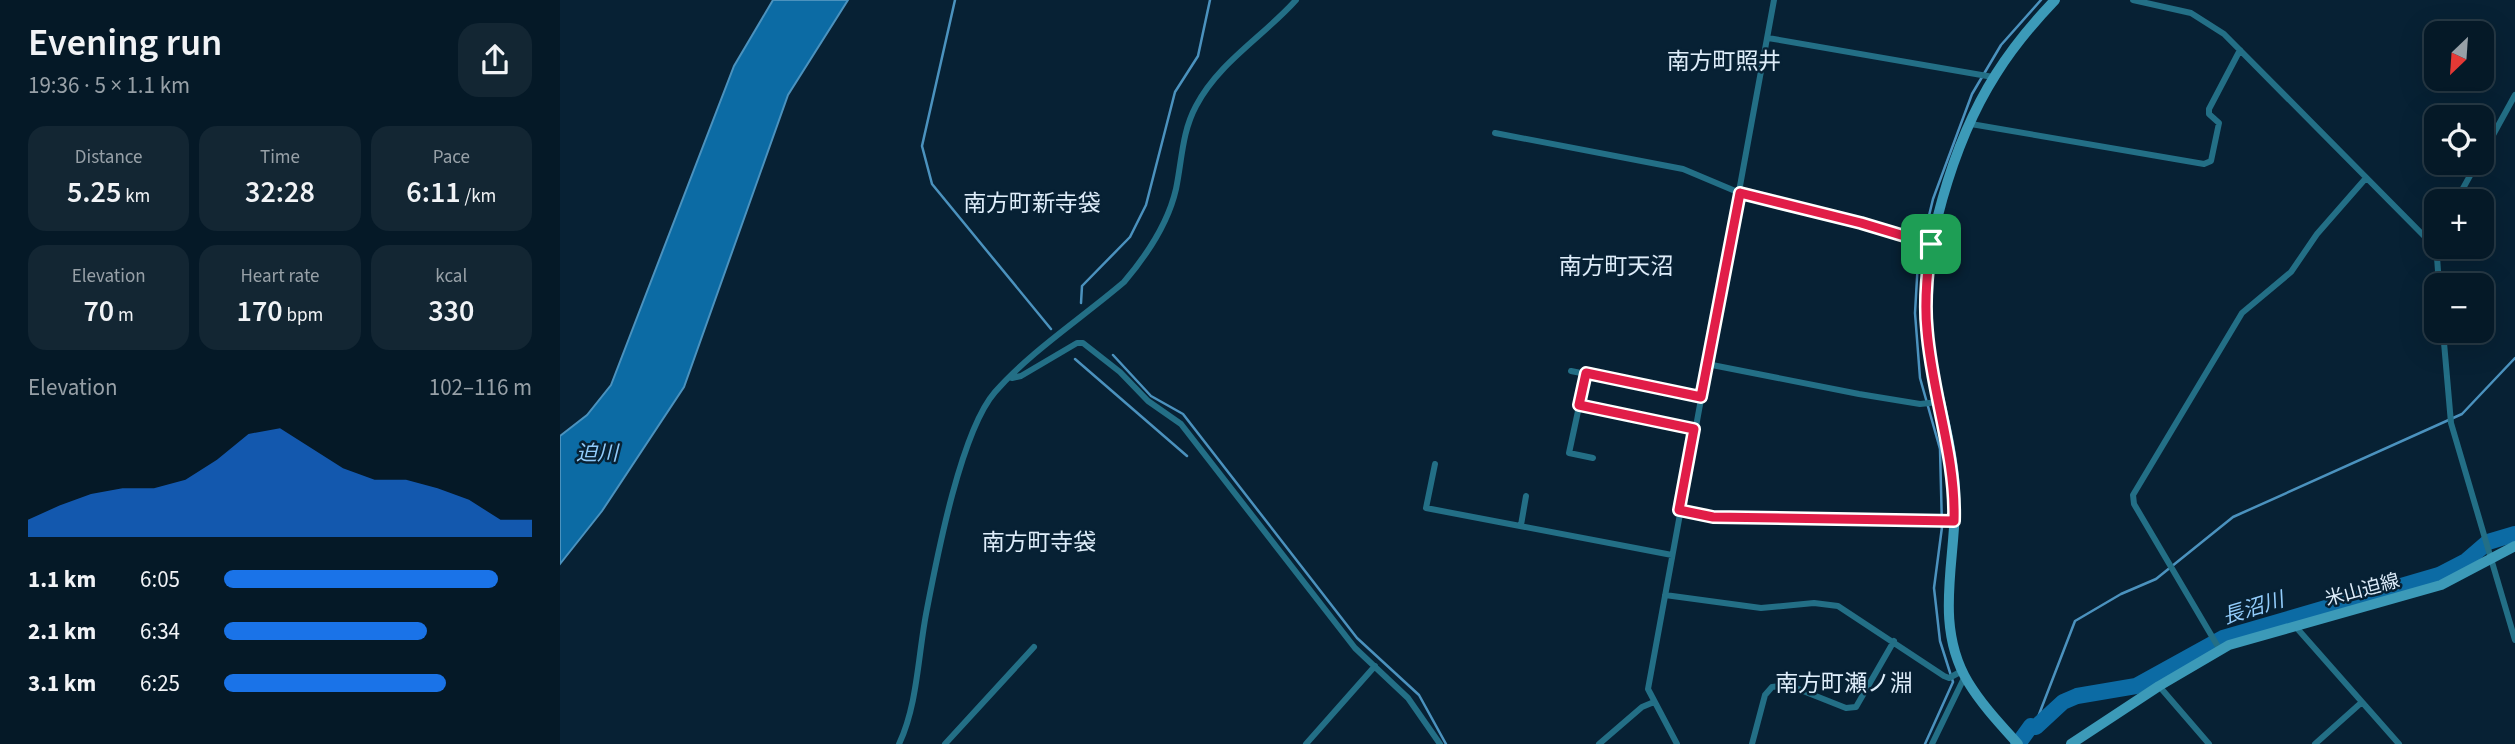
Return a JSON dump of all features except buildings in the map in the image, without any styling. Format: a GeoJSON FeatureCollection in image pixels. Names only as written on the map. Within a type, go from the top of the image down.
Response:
{"type":"FeatureCollection","features":[{"type":"Feature","properties":{"kind":"street"},"geometry":{"type":"LineString","coordinates":[[901,744],[908,724],[934,572],[966,452],[993,394],[1124,282],[1139,264],[1171,206],[1186,127],[1203,94],[1221,70],[1296,0]]}},
{"type":"Feature","properties":{"kind":"street"},"geometry":{"type":"LineString","coordinates":[[1677,744],[1648,689],[1774,0]]}},
{"type":"Feature","properties":{"kind":"street"},"geometry":{"type":"LineString","coordinates":[[1932,744],[1958,675],[1948,620],[1946,521],[1954,475],[1931,403],[1925,242],[1986,76],[2055,0]]}},
{"type":"Feature","properties":{"kind":"street"},"geometry":{"type":"LineString","coordinates":[[2133,0],[2191,13],[2224,34],[2424,236]]}},
{"type":"Feature","properties":{"kind":"street"},"geometry":{"type":"LineString","coordinates":[[1768,38],[1986,76]]}},
{"type":"Feature","properties":{"kind":"street"},"geometry":{"type":"LineString","coordinates":[[1970,124],[2204,164],[2211,161],[2219,123],[2209,114],[2209,108],[2240,50]]}},
{"type":"Feature","properties":{"kind":"street"},"geometry":{"type":"LineString","coordinates":[[2494,133],[2515,95]]}},
{"type":"Feature","properties":{"kind":"street"},"geometry":{"type":"LineString","coordinates":[[1495,133],[1683,169],[1740,193],[1925,242]]}},
{"type":"Feature","properties":{"kind":"street"},"geometry":{"type":"LineString","coordinates":[[2217,645],[2134,504],[2133,495],[2242,313],[2291,272],[2317,234],[2366,178]]}},
{"type":"Feature","properties":{"kind":"street"},"geometry":{"type":"LineString","coordinates":[[1010,378],[1021,376],[1077,343],[1088,345],[1148,401],[1181,424],[1355,648],[1408,698],[1440,744]]}},
{"type":"Feature","properties":{"kind":"street"},"geometry":{"type":"LineString","coordinates":[[2444,343],[2450,419],[2515,640]]}},
{"type":"Feature","properties":{"kind":"street"},"geometry":{"type":"LineString","coordinates":[[1707,364],[1931,403]]}},
{"type":"Feature","properties":{"kind":"street"},"geometry":{"type":"LineString","coordinates":[[1571,371],[1701,397]]}},
{"type":"Feature","properties":{"kind":"street"},"geometry":{"type":"LineString","coordinates":[[1586,373],[1569,453],[1592,458]]}},
{"type":"Feature","properties":{"kind":"street"},"geometry":{"type":"LineString","coordinates":[[1579,405],[1694,429]]}},
{"type":"Feature","properties":{"kind":"street"},"geometry":{"type":"LineString","coordinates":[[1435,464],[1426,508],[1672,555]]}},
{"type":"Feature","properties":{"kind":"street"},"geometry":{"type":"LineString","coordinates":[[1521,525],[1526,496]]}},
{"type":"Feature","properties":{"kind":"street"},"geometry":{"type":"LineString","coordinates":[[1679,510],[1713,517],[1946,521]]}},
{"type":"Feature","properties":{"kind":"street","name":"米山迫線"},"geometry":{"type":"LineString","coordinates":[[2071,744],[2217,645],[2441,585],[2515,546]]}},
{"type":"Feature","properties":{"kind":"street"},"geometry":{"type":"LineString","coordinates":[[1665,595],[1761,608],[1814,603],[1838,606],[1894,641],[1958,675],[2017,742]]}},
{"type":"Feature","properties":{"kind":"street"},"geometry":{"type":"LineString","coordinates":[[2295,626],[2399,744]]}},
{"type":"Feature","properties":{"kind":"street"},"geometry":{"type":"LineString","coordinates":[[1752,744],[1765,695],[1772,687],[1788,685],[1846,708],[1856,707],[1894,641]]}},
{"type":"Feature","properties":{"kind":"street"},"geometry":{"type":"LineString","coordinates":[[946,744],[1034,647]]}},
{"type":"Feature","properties":{"kind":"street"},"geometry":{"type":"LineString","coordinates":[[1306,744],[1375,666]]}},
{"type":"Feature","properties":{"kind":"street"},"geometry":{"type":"LineString","coordinates":[[2159,686],[2209,744]]}},
{"type":"Feature","properties":{"kind":"street"},"geometry":{"type":"LineString","coordinates":[[1599,744],[1642,707],[1654,702]]}},
{"type":"Feature","properties":{"kind":"street"},"geometry":{"type":"LineString","coordinates":[[2315,744],[2362,702]]}},
{"type":"Feature","properties":{"kind":"water","name":"迫川"},"geometry":{"type":"Polygon","coordinates":[[[773,0],[848,0],[788,95],[684,387],[602,511],[560,564],[560,436],[587,415],[611,385],[734,66],[773,0]]]}},
{"type":"Feature","properties":{"kind":"waterway"},"geometry":{"type":"LineString","coordinates":[[955,0],[922,146],[932,184],[1051,329]]}},
{"type":"Feature","properties":{"kind":"waterway"},"geometry":{"type":"LineString","coordinates":[[1081,303],[1082,286],[1130,237],[1146,205],[1175,92],[1198,56],[1210,0]]}},
{"type":"Feature","properties":{"kind":"waterway"},"geometry":{"type":"LineString","coordinates":[[1925,744],[1953,682],[1940,641],[1934,588],[1942,527],[1940,449],[1920,378],[1915,313],[1918,261],[1933,199],[1972,94],[2001,45],[2041,0]]}},
{"type":"Feature","properties":{"kind":"waterway"},"geometry":{"type":"LineString","coordinates":[[1113,355],[1151,396],[1183,414],[1357,638],[1419,695],[1446,744]]}},
{"type":"Feature","properties":{"kind":"waterway"},"geometry":{"type":"LineString","coordinates":[[2031,726],[2038,717],[2075,621],[2121,594],[2156,579],[2233,517],[2462,414],[2515,358]]}},
{"type":"Feature","properties":{"kind":"waterway"},"geometry":{"type":"LineString","coordinates":[[1075,359],[1187,456]]}},
{"type":"Feature","properties":{"kind":"waterway","name":"長沼川"},"geometry":{"type":"LineString","coordinates":[[2018,744],[2031,726],[2036,727],[2063,702],[2077,696],[2136,686],[2223,638],[2439,575],[2466,561],[2488,542],[2515,534]]}},
{"type":"Feature","properties":{"kind":"district","name":"南方町照井"},"geometry":{"type":"Point","coordinates":[1724,61]}},
{"type":"Feature","properties":{"kind":"district","name":"南方町新寺袋"},"geometry":{"type":"Point","coordinates":[1032,203]}},
{"type":"Feature","properties":{"kind":"district","name":"南方町天沼"},"geometry":{"type":"Point","coordinates":[1616,266]}},
{"type":"Feature","properties":{"kind":"district","name":"南方町寺袋"},"geometry":{"type":"Point","coordinates":[1039,542]}},
{"type":"Feature","properties":{"kind":"district","name":"南方町瀬ノ淵"},"geometry":{"type":"Point","coordinates":[1844,683]}},
{"type":"Feature","properties":{"kind":"route"},"geometry":{"type":"LineString","coordinates":[[1740,193],[1792,204],[1931,244],[1926,288],[1927,330],[1931,362],[1951,454],[1955,491],[1954,521],[1713,517],[1679,510],[1694,429],[1579,405],[1586,373],[1701,397],[1740,193]]}}]}
